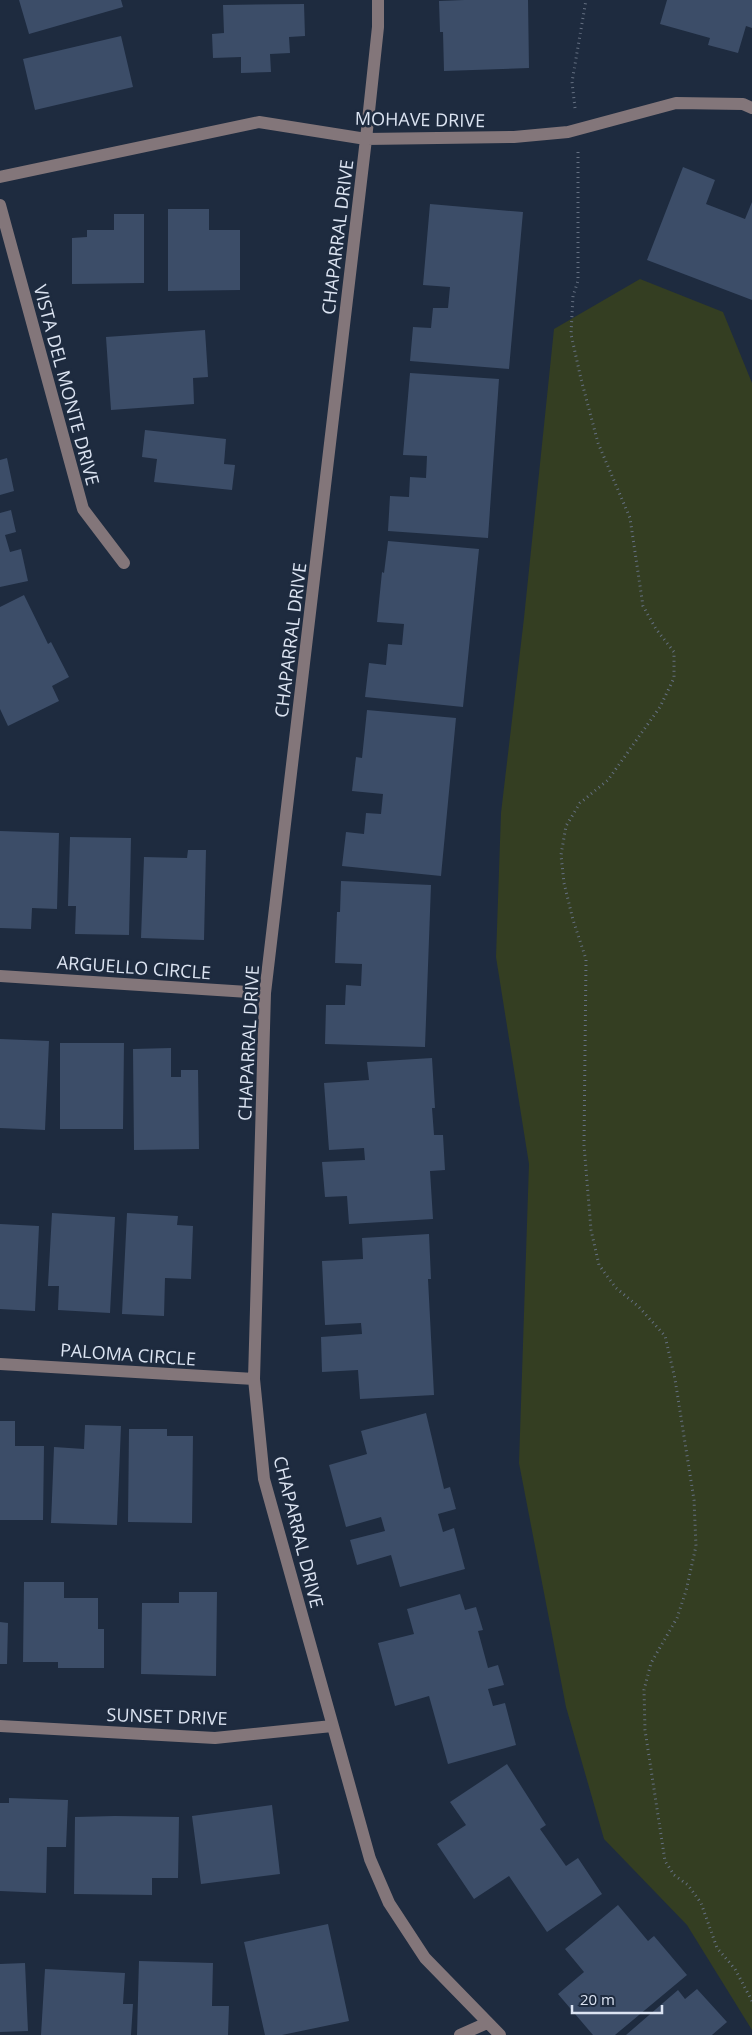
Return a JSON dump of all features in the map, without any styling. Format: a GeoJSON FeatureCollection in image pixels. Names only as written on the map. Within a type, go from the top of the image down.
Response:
{"type":"FeatureCollection","features":[{"type":"Feature","properties":{"kind":"street","name":"CHAPARRAL DRIVE"},"geometry":{"type":"LineString","coordinates":[[378,0],[378,27],[366,139],[266,994],[254,1379],[264,1479],[370,1859],[389,1903],[425,1958],[500,2035]]}},
{"type":"Feature","properties":{"kind":"street","name":"MOHAVE DRIVE"},"geometry":{"type":"LineString","coordinates":[[0,177],[259,122],[366,139],[514,137],[568,132],[676,103],[743,104],[752,108]]}},
{"type":"Feature","properties":{"kind":"street","name":"VISTA DEL MONTE DRIVE"},"geometry":{"type":"LineString","coordinates":[[0,205],[83,509],[124,563]]}},
{"type":"Feature","properties":{"kind":"street","name":"ARGUELLO CIRCLE"},"geometry":{"type":"LineString","coordinates":[[0,976],[266,994]]}},
{"type":"Feature","properties":{"kind":"street","name":"PALOMA CIRCLE"},"geometry":{"type":"LineString","coordinates":[[0,1364],[254,1379]]}},
{"type":"Feature","properties":{"kind":"street","name":"SUNSET DRIVE"},"geometry":{"type":"LineString","coordinates":[[0,1726],[215,1738],[332,1726]]}},
{"type":"Feature","properties":{"kind":"street"},"geometry":{"type":"LineString","coordinates":[[460,2035],[487,2023]]}},
{"type":"Feature","properties":{"kind":"path"},"geometry":{"type":"LineString","coordinates":[[586,0],[572,82],[580,170],[578,281],[573,296],[571,334],[598,443],[630,518],[643,606],[656,629],[674,652],[674,678],[660,707],[608,780],[580,803],[566,826],[561,855],[564,883],[573,920],[586,959],[584,1145],[591,1230],[599,1265],[616,1288],[639,1307],[665,1336],[675,1380],[694,1500],[696,1546],[686,1591],[678,1618],[651,1663],[644,1690],[645,1730],[665,1861],[674,1875],[688,1884],[701,1903],[717,1948],[735,1969],[752,2001]]}},
{"type":"Feature","properties":{"kind":"green space"},"geometry":{"type":"Polygon","coordinates":[[[640,279],[723,312],[752,383],[752,2030],[687,1925],[604,1839],[566,1707],[519,1463],[529,1164],[496,957],[501,813],[524,618],[554,329],[640,279]]]}},
{"type":"Feature","properties":{"kind":"building"},"geometry":{"type":"Polygon","coordinates":[[[19,0],[121,0],[123,7],[29,34],[19,0]]]}},
{"type":"Feature","properties":{"kind":"building"},"geometry":{"type":"Polygon","coordinates":[[[528,0],[529,68],[444,71],[443,32],[440,32],[439,1],[528,0]]]}},
{"type":"Feature","properties":{"kind":"building"},"geometry":{"type":"Polygon","coordinates":[[[667,0],[752,0],[752,28],[746,26],[738,53],[708,45],[710,38],[660,24],[667,0]]]}},
{"type":"Feature","properties":{"kind":"building"},"geometry":{"type":"Polygon","coordinates":[[[304,4],[305,36],[289,37],[290,53],[270,54],[271,72],[241,73],[241,57],[213,58],[212,34],[224,33],[223,5],[304,4]]]}},
{"type":"Feature","properties":{"kind":"building"},"geometry":{"type":"Polygon","coordinates":[[[121,36],[133,87],[35,110],[23,59],[121,36]]]}},
{"type":"Feature","properties":{"kind":"building"},"geometry":{"type":"Polygon","coordinates":[[[683,167],[715,180],[706,204],[745,219],[752,202],[752,300],[647,260],[683,167]]]}},
{"type":"Feature","properties":{"kind":"building"},"geometry":{"type":"Polygon","coordinates":[[[430,204],[523,212],[509,369],[410,361],[413,327],[431,328],[433,308],[448,308],[450,287],[423,285],[430,204]]]}},
{"type":"Feature","properties":{"kind":"building"},"geometry":{"type":"Polygon","coordinates":[[[168,209],[209,209],[209,230],[240,230],[240,290],[168,291],[168,209]]]}},
{"type":"Feature","properties":{"kind":"building"},"geometry":{"type":"Polygon","coordinates":[[[114,214],[144,214],[144,283],[72,284],[72,238],[87,237],[87,230],[114,230],[114,214]]]}},
{"type":"Feature","properties":{"kind":"building"},"geometry":{"type":"Polygon","coordinates":[[[205,330],[208,377],[193,378],[194,404],[111,410],[106,337],[205,330]]]}},
{"type":"Feature","properties":{"kind":"building"},"geometry":{"type":"Polygon","coordinates":[[[410,373],[499,379],[488,538],[388,531],[390,496],[409,497],[410,477],[426,478],[427,456],[403,455],[410,373]]]}},
{"type":"Feature","properties":{"kind":"building"},"geometry":{"type":"Polygon","coordinates":[[[145,430],[226,439],[224,464],[235,465],[232,490],[154,482],[157,459],[142,457],[145,430]]]}},
{"type":"Feature","properties":{"kind":"building"},"geometry":{"type":"Polygon","coordinates":[[[7,458],[14,491],[0,495],[0,460],[7,458]]]}},
{"type":"Feature","properties":{"kind":"building"},"geometry":{"type":"Polygon","coordinates":[[[11,510],[16,532],[5,535],[10,552],[21,549],[28,581],[0,587],[0,513],[11,510]]]}},
{"type":"Feature","properties":{"kind":"building"},"geometry":{"type":"Polygon","coordinates":[[[388,541],[479,549],[463,707],[365,697],[369,663],[386,665],[388,644],[402,645],[404,624],[377,622],[382,572],[384,573],[388,541]]]}},
{"type":"Feature","properties":{"kind":"building"},"geometry":{"type":"Polygon","coordinates":[[[24,595],[48,644],[51,642],[69,677],[52,686],[59,701],[8,726],[0,709],[0,607],[24,595]]]}},
{"type":"Feature","properties":{"kind":"building"},"geometry":{"type":"Polygon","coordinates":[[[367,710],[456,718],[441,876],[342,866],[346,832],[364,834],[366,813],[381,814],[383,794],[352,791],[356,757],[362,758],[367,710]]]}},
{"type":"Feature","properties":{"kind":"building"},"geometry":{"type":"Polygon","coordinates":[[[0,831],[59,833],[57,909],[32,908],[31,929],[0,928],[0,831]]]}},
{"type":"Feature","properties":{"kind":"building"},"geometry":{"type":"Polygon","coordinates":[[[70,837],[131,838],[129,935],[75,934],[76,906],[68,906],[70,837]]]}},
{"type":"Feature","properties":{"kind":"building"},"geometry":{"type":"Polygon","coordinates":[[[188,850],[206,850],[204,940],[141,938],[144,857],[187,858],[188,850]]]}},
{"type":"Feature","properties":{"kind":"building"},"geometry":{"type":"Polygon","coordinates":[[[341,881],[431,885],[425,1047],[325,1044],[326,1005],[345,1005],[346,985],[361,986],[362,964],[335,963],[337,912],[340,912],[341,881]]]}},
{"type":"Feature","properties":{"kind":"building"},"geometry":{"type":"Polygon","coordinates":[[[0,1039],[49,1041],[45,1130],[0,1128],[0,1039]]]}},
{"type":"Feature","properties":{"kind":"building"},"geometry":{"type":"Polygon","coordinates":[[[60,1043],[124,1043],[123,1129],[60,1129],[60,1043]]]}},
{"type":"Feature","properties":{"kind":"building"},"geometry":{"type":"Polygon","coordinates":[[[171,1048],[171,1077],[181,1077],[181,1070],[198,1070],[199,1149],[134,1150],[133,1049],[171,1048]]]}},
{"type":"Feature","properties":{"kind":"building"},"geometry":{"type":"Polygon","coordinates":[[[432,1058],[435,1108],[432,1108],[434,1135],[443,1135],[445,1170],[430,1171],[433,1219],[349,1224],[347,1196],[325,1197],[322,1162],[365,1160],[364,1148],[329,1150],[324,1083],[369,1080],[367,1062],[432,1058]]]}},
{"type":"Feature","properties":{"kind":"building"},"geometry":{"type":"Polygon","coordinates":[[[52,1213],[115,1217],[110,1313],[58,1310],[59,1286],[48,1286],[52,1213]]]}},
{"type":"Feature","properties":{"kind":"building"},"geometry":{"type":"Polygon","coordinates":[[[127,1213],[178,1216],[177,1225],[193,1226],[191,1279],[165,1278],[164,1316],[122,1314],[127,1213]]]}},
{"type":"Feature","properties":{"kind":"building"},"geometry":{"type":"Polygon","coordinates":[[[0,1224],[39,1226],[35,1311],[0,1309],[0,1224]]]}},
{"type":"Feature","properties":{"kind":"building"},"geometry":{"type":"Polygon","coordinates":[[[429,1234],[431,1279],[428,1279],[434,1395],[360,1399],[358,1370],[322,1372],[321,1337],[362,1334],[361,1323],[325,1325],[322,1261],[363,1259],[362,1238],[429,1234]]]}},
{"type":"Feature","properties":{"kind":"building"},"geometry":{"type":"Polygon","coordinates":[[[426,1413],[444,1489],[450,1487],[456,1509],[438,1514],[443,1532],[454,1528],[465,1569],[400,1587],[391,1555],[357,1565],[350,1540],[385,1531],[381,1517],[346,1527],[329,1465],[367,1454],[361,1431],[426,1413]]]}},
{"type":"Feature","properties":{"kind":"building"},"geometry":{"type":"Polygon","coordinates":[[[0,1421],[15,1421],[15,1446],[44,1446],[43,1520],[0,1520],[0,1421]]]}},
{"type":"Feature","properties":{"kind":"building"},"geometry":{"type":"Polygon","coordinates":[[[85,1425],[121,1426],[117,1525],[51,1523],[54,1447],[84,1449],[85,1425]]]}},
{"type":"Feature","properties":{"kind":"building"},"geometry":{"type":"Polygon","coordinates":[[[129,1429],[167,1429],[167,1436],[193,1436],[192,1523],[128,1522],[129,1429]]]}},
{"type":"Feature","properties":{"kind":"building"},"geometry":{"type":"Polygon","coordinates":[[[24,1582],[64,1582],[64,1598],[98,1598],[98,1629],[104,1629],[104,1668],[58,1668],[58,1662],[23,1662],[24,1582]]]}},
{"type":"Feature","properties":{"kind":"building"},"geometry":{"type":"Polygon","coordinates":[[[179,1592],[217,1592],[216,1676],[141,1674],[142,1603],[179,1603],[179,1592]]]}},
{"type":"Feature","properties":{"kind":"building"},"geometry":{"type":"Polygon","coordinates":[[[460,1594],[465,1610],[476,1607],[483,1630],[478,1631],[488,1668],[498,1665],[504,1685],[488,1689],[493,1706],[505,1703],[516,1745],[448,1764],[429,1696],[395,1706],[378,1643],[414,1634],[407,1609],[460,1594]]]}},
{"type":"Feature","properties":{"kind":"building"},"geometry":{"type":"Polygon","coordinates":[[[0,1622],[8,1623],[7,1664],[0,1664],[0,1622]]]}},
{"type":"Feature","properties":{"kind":"building"},"geometry":{"type":"Polygon","coordinates":[[[507,1764],[546,1825],[540,1829],[566,1866],[578,1858],[602,1894],[547,1932],[509,1876],[474,1899],[437,1844],[466,1825],[450,1802],[507,1764]]]}},
{"type":"Feature","properties":{"kind":"building"},"geometry":{"type":"Polygon","coordinates":[[[9,1798],[68,1800],[66,1847],[47,1847],[46,1893],[0,1891],[0,1803],[9,1803],[9,1798]]]}},
{"type":"Feature","properties":{"kind":"building"},"geometry":{"type":"Polygon","coordinates":[[[272,1805],[280,1874],[201,1884],[192,1816],[272,1805]]]}},
{"type":"Feature","properties":{"kind":"building"},"geometry":{"type":"Polygon","coordinates":[[[75,1817],[179,1817],[178,1878],[152,1878],[152,1895],[74,1894],[75,1817]]]}},
{"type":"Feature","properties":{"kind":"building"},"geometry":{"type":"Polygon","coordinates":[[[618,1905],[648,1941],[654,1936],[687,1975],[615,2035],[593,2035],[558,1994],[584,1972],[565,1949],[618,1905]]]}},
{"type":"Feature","properties":{"kind":"building"},"geometry":{"type":"Polygon","coordinates":[[[328,1924],[349,2021],[282,2035],[265,2035],[244,1942],[328,1924]]]}},
{"type":"Feature","properties":{"kind":"building"},"geometry":{"type":"Polygon","coordinates":[[[139,1961],[213,1963],[212,2006],[229,2006],[228,2035],[137,2035],[139,1961]]]}},
{"type":"Feature","properties":{"kind":"building"},"geometry":{"type":"Polygon","coordinates":[[[25,1963],[28,2031],[0,2032],[0,1964],[25,1963]]]}},
{"type":"Feature","properties":{"kind":"building"},"geometry":{"type":"Polygon","coordinates":[[[45,1969],[125,1973],[123,2004],[133,2004],[131,2035],[41,2035],[45,1969]]]}},
{"type":"Feature","properties":{"kind":"building"},"geometry":{"type":"Polygon","coordinates":[[[697,1989],[727,2022],[712,2035],[626,2035],[678,1990],[685,1999],[697,1989]]]}}]}
